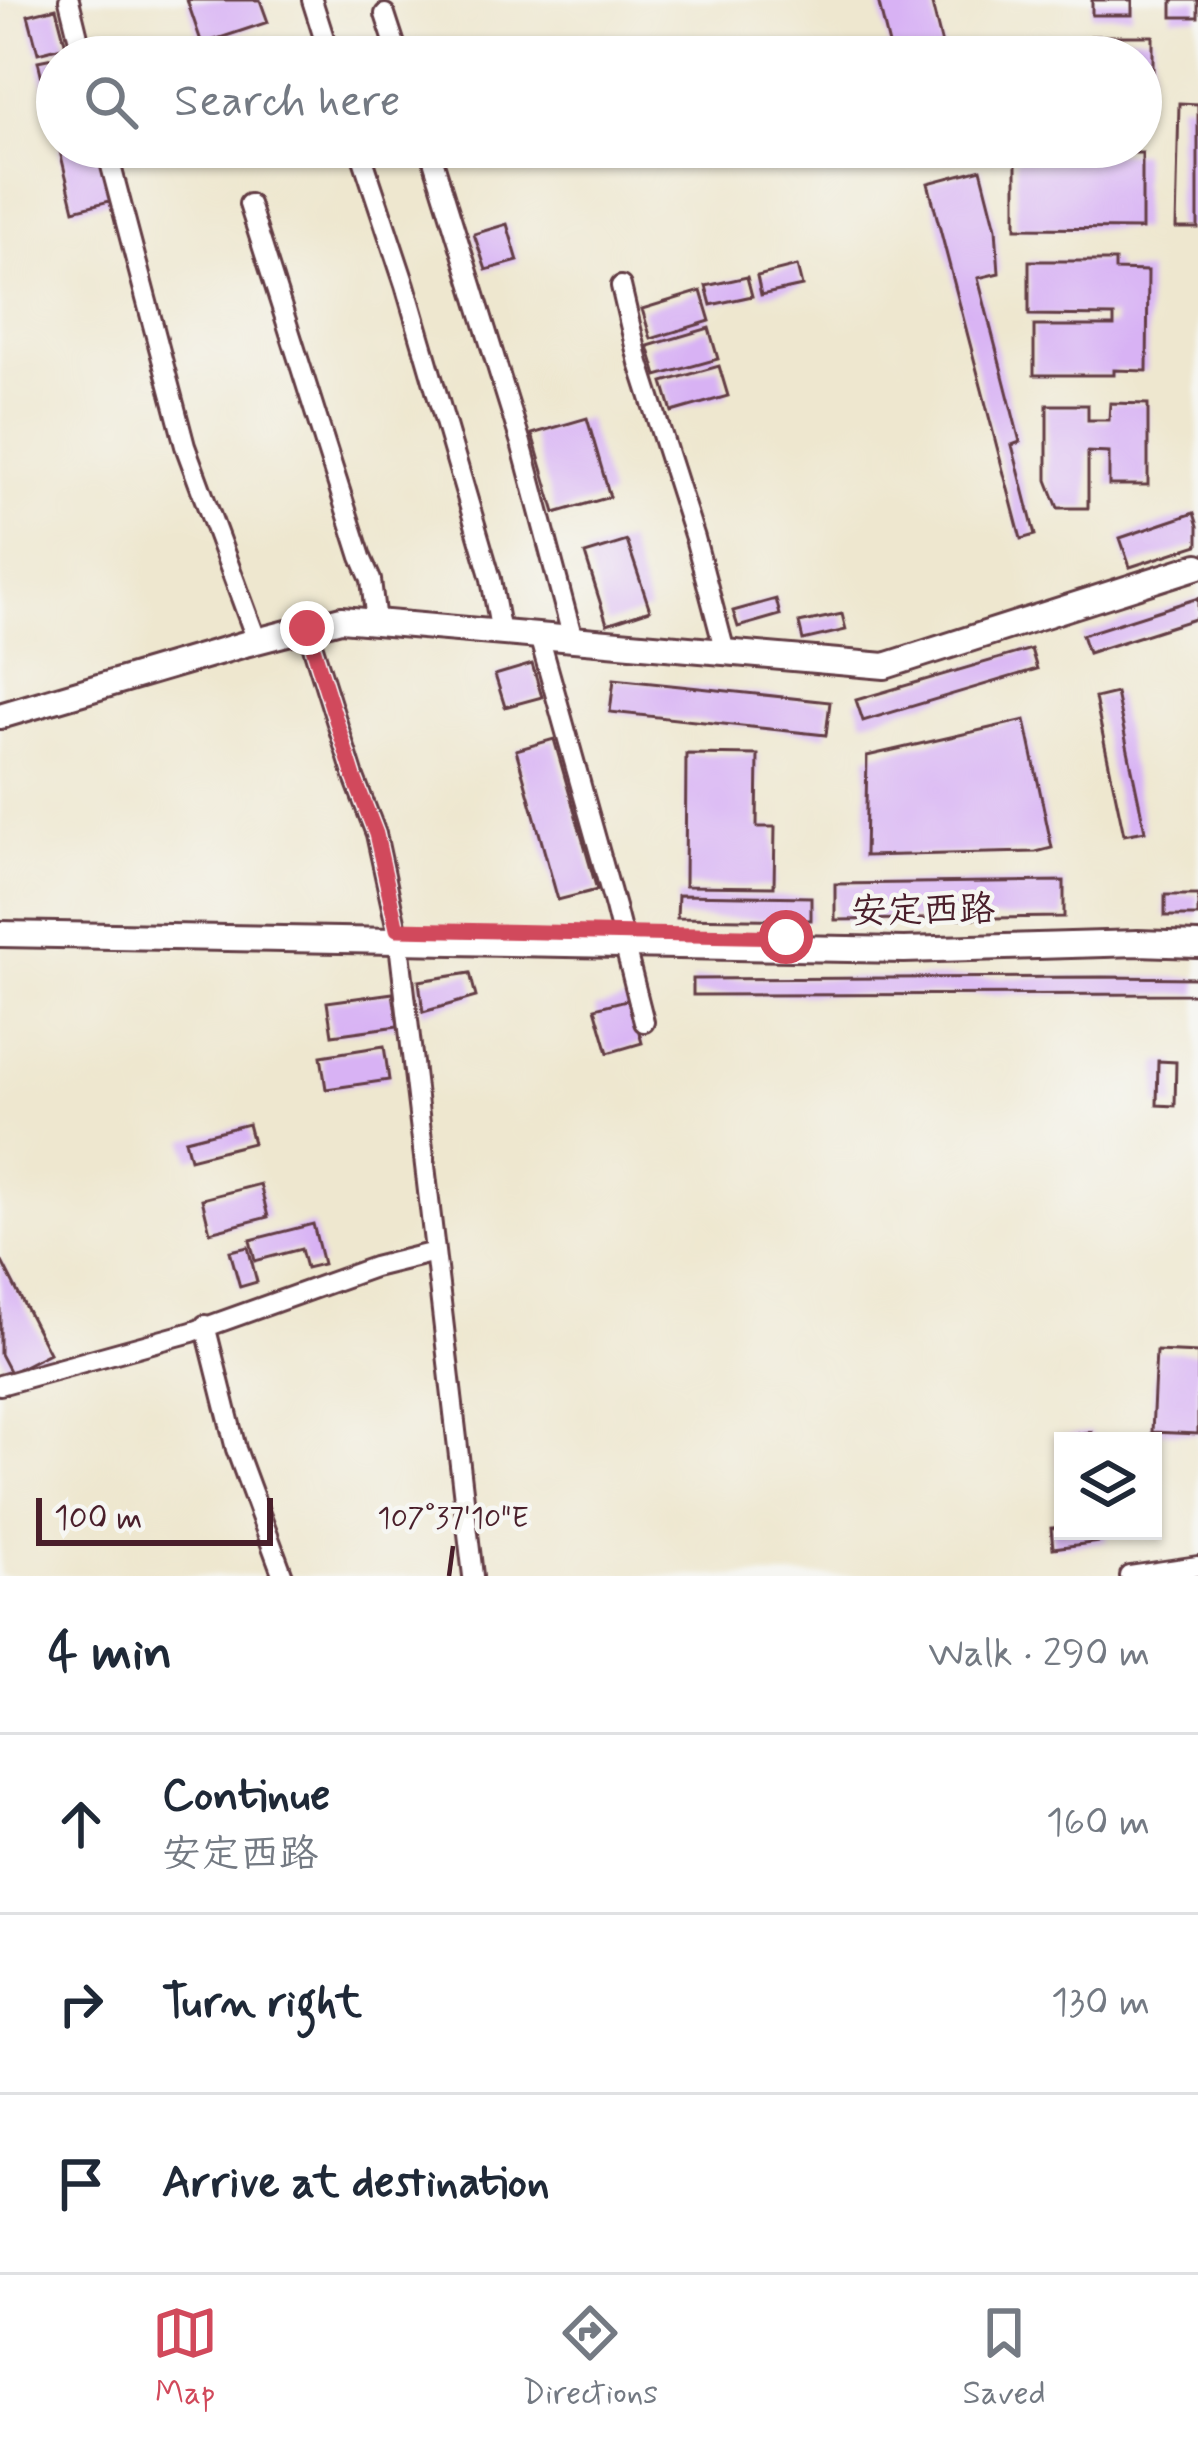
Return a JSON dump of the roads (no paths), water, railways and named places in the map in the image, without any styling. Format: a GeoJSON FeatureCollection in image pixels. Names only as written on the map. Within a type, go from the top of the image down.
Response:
{"type":"FeatureCollection","features":[{"type":"Feature","properties":{"kind":"street"},"geometry":{"type":"LineString","coordinates":[[69,0],[78,36]]}},
{"type":"Feature","properties":{"kind":"street"},"geometry":{"type":"LineString","coordinates":[[312,0],[323,36]]}},
{"type":"Feature","properties":{"kind":"street"},"geometry":{"type":"LineString","coordinates":[[386,14],[393,36]]}},
{"type":"Feature","properties":{"kind":"street"},"geometry":{"type":"LineString","coordinates":[[112,168],[185,446],[257,641]]}},
{"type":"Feature","properties":{"kind":"street"},"geometry":{"type":"LineString","coordinates":[[366,168],[465,488],[501,633]]}},
{"type":"Feature","properties":{"kind":"street"},"geometry":{"type":"LineString","coordinates":[[436,168],[521,443],[573,639]]}},
{"type":"Feature","properties":{"kind":"street"},"geometry":{"type":"LineString","coordinates":[[249,204],[371,580],[376,622]]}},
{"type":"Feature","properties":{"kind":"street"},"geometry":{"type":"LineString","coordinates":[[621,286],[639,363],[695,538],[725,652]]}},
{"type":"Feature","properties":{"kind":"street"},"geometry":{"type":"LineString","coordinates":[[0,716],[341,620],[886,666],[1198,566]]}},
{"type":"Feature","properties":{"kind":"street"},"geometry":{"type":"LineString","coordinates":[[307,628],[376,834],[398,935],[473,1576]]}},
{"type":"Feature","properties":{"kind":"street"},"geometry":{"type":"LineString","coordinates":[[538,636],[644,1022]]}},
{"type":"Feature","properties":{"kind":"street","name":"安定西路"},"geometry":{"type":"LineString","coordinates":[[0,922],[398,935]]}},
{"type":"Feature","properties":{"kind":"street","name":"安定西路"},"geometry":{"type":"LineString","coordinates":[[0,934],[903,939],[1198,934]]}},
{"type":"Feature","properties":{"kind":"street","name":"安定西路"},"geometry":{"type":"LineString","coordinates":[[623,938],[904,950],[1198,945]]}},
{"type":"Feature","properties":{"kind":"street"},"geometry":{"type":"LineString","coordinates":[[0,1385],[192,1331],[374,1267],[435,1252]]}},
{"type":"Feature","properties":{"kind":"street"},"geometry":{"type":"LineString","coordinates":[[205,1325],[236,1449],[283,1576]]}},
{"type":"Feature","properties":{"kind":"street"},"geometry":{"type":"LineString","coordinates":[[1130,1576],[1198,1566]]}}]}
